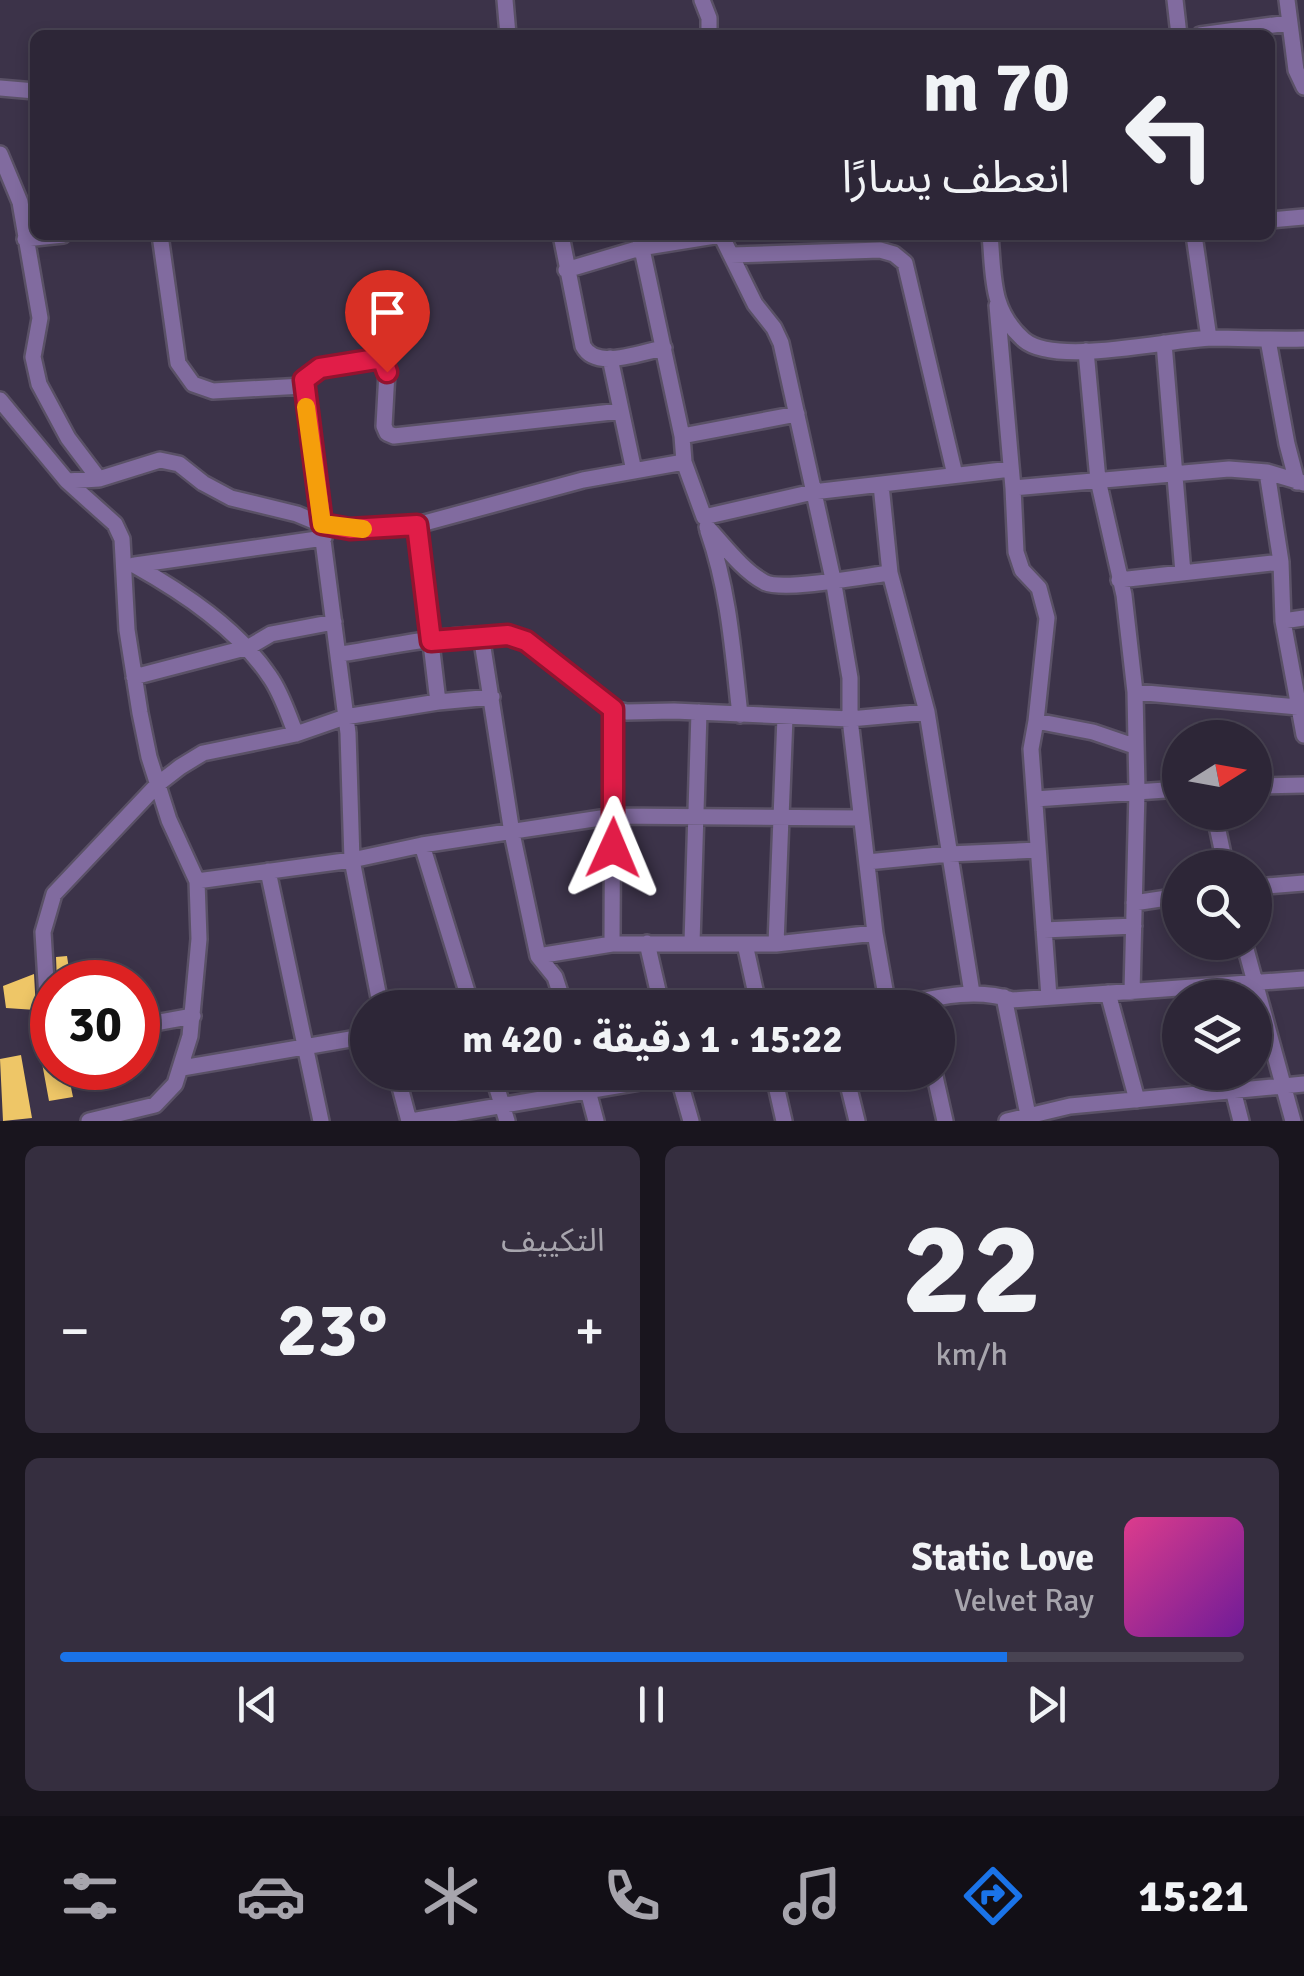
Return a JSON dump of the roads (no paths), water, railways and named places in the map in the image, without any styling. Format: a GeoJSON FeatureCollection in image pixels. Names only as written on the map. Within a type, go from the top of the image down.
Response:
{"type":"FeatureCollection","features":[{"type":"Feature","properties":{"kind":"street"},"geometry":{"type":"LineString","coordinates":[[505,0],[508,30]]}},
{"type":"Feature","properties":{"kind":"street"},"geometry":{"type":"LineString","coordinates":[[702,0],[709,30]]}},
{"type":"Feature","properties":{"kind":"street"},"geometry":{"type":"LineString","coordinates":[[1175,0],[1178,30]]}},
{"type":"Feature","properties":{"kind":"street"},"geometry":{"type":"LineString","coordinates":[[1287,0],[1296,70],[1304,88]]}},
{"type":"Feature","properties":{"kind":"street"},"geometry":{"type":"LineString","coordinates":[[1237,30],[1288,23]]}},
{"type":"Feature","properties":{"kind":"street"},"geometry":{"type":"LineString","coordinates":[[0,88],[30,91]]}},
{"type":"Feature","properties":{"kind":"street"},"geometry":{"type":"LineString","coordinates":[[0,154],[20,202],[40,318],[33,357],[39,384],[68,438],[99,479]]}},
{"type":"Feature","properties":{"kind":"street"},"geometry":{"type":"LineString","coordinates":[[1275,220],[1304,217]]}},
{"type":"Feature","properties":{"kind":"street"},"geometry":{"type":"LineString","coordinates":[[25,239],[30,238]]}},
{"type":"Feature","properties":{"kind":"street"},"geometry":{"type":"LineString","coordinates":[[161,240],[178,363],[193,384],[213,392],[303,386]]}},
{"type":"Feature","properties":{"kind":"street"},"geometry":{"type":"LineString","coordinates":[[562,240],[588,355],[601,361],[664,348]]}},
{"type":"Feature","properties":{"kind":"street"},"geometry":{"type":"LineString","coordinates":[[724,240],[755,304],[781,343],[833,579],[850,678],[850,719],[884,990]]}},
{"type":"Feature","properties":{"kind":"street"},"geometry":{"type":"LineString","coordinates":[[990,240],[1014,488],[1017,561],[1039,588],[1047,618],[1030,749],[1049,998]]}},
{"type":"Feature","properties":{"kind":"street"},"geometry":{"type":"LineString","coordinates":[[1195,240],[1209,338]]}},
{"type":"Feature","properties":{"kind":"street"},"geometry":{"type":"LineString","coordinates":[[566,270],[640,241],[682,436],[684,462],[722,570],[740,715]]}},
{"type":"Feature","properties":{"kind":"street"},"geometry":{"type":"LineString","coordinates":[[731,255],[880,250],[905,262],[955,476]]}},
{"type":"Feature","properties":{"kind":"street"},"geometry":{"type":"LineString","coordinates":[[997,306],[1025,340],[1042,350],[1086,351],[1209,338],[1304,338]]}},
{"type":"Feature","properties":{"kind":"street"},"geometry":{"type":"LineString","coordinates":[[1268,340],[1283,425],[1301,482]]}},
{"type":"Feature","properties":{"kind":"street"},"geometry":{"type":"LineString","coordinates":[[1164,343],[1183,573]]}},
{"type":"Feature","properties":{"kind":"street"},"geometry":{"type":"LineString","coordinates":[[1086,351],[1098,480],[1128,624],[1135,692],[1132,992]]}},
{"type":"Feature","properties":{"kind":"street"},"geometry":{"type":"LineString","coordinates":[[610,358],[634,470]]}},
{"type":"Feature","properties":{"kind":"street"},"geometry":{"type":"LineString","coordinates":[[377,990],[352,860],[340,654],[303,386],[310,374],[320,368],[383,361],[387,372],[384,426],[386,433],[394,436],[621,410]]}},
{"type":"Feature","properties":{"kind":"street"},"geometry":{"type":"LineString","coordinates":[[0,400],[66,480],[116,524],[129,566],[127,630],[134,677],[158,784],[197,881],[199,940],[193,1016],[175,1084],[154,1105],[89,1121]]}},
{"type":"Feature","properties":{"kind":"street"},"geometry":{"type":"LineString","coordinates":[[682,436],[797,414]]}},
{"type":"Feature","properties":{"kind":"street"},"geometry":{"type":"LineString","coordinates":[[66,480],[99,479],[160,460],[179,464],[231,498],[298,514],[323,531]]}},
{"type":"Feature","properties":{"kind":"street"},"geometry":{"type":"LineString","coordinates":[[129,566],[323,531],[417,525],[583,480],[684,462]]}},
{"type":"Feature","properties":{"kind":"street"},"geometry":{"type":"LineString","coordinates":[[706,522],[814,492],[1012,469]]}},
{"type":"Feature","properties":{"kind":"street"},"geometry":{"type":"LineString","coordinates":[[1014,488],[1229,469],[1267,472],[1301,482]]}},
{"type":"Feature","properties":{"kind":"street"},"geometry":{"type":"LineString","coordinates":[[1267,472],[1281,562],[1282,621],[1304,735]]}},
{"type":"Feature","properties":{"kind":"street"},"geometry":{"type":"LineString","coordinates":[[881,484],[890,573],[927,712],[972,992]]}},
{"type":"Feature","properties":{"kind":"street"},"geometry":{"type":"LineString","coordinates":[[706,522],[752,574],[768,585],[890,573]]}},
{"type":"Feature","properties":{"kind":"street"},"geometry":{"type":"LineString","coordinates":[[417,525],[438,702]]}},
{"type":"Feature","properties":{"kind":"street"},"geometry":{"type":"LineString","coordinates":[[1119,580],[1281,562]]}},
{"type":"Feature","properties":{"kind":"street"},"geometry":{"type":"LineString","coordinates":[[129,566],[169,585],[249,647],[274,682],[296,734]]}},
{"type":"Feature","properties":{"kind":"street"},"geometry":{"type":"LineString","coordinates":[[1282,621],[1304,618]]}},
{"type":"Feature","properties":{"kind":"street"},"geometry":{"type":"LineString","coordinates":[[134,677],[249,647],[271,634],[334,622]]}},
{"type":"Feature","properties":{"kind":"street"},"geometry":{"type":"LineString","coordinates":[[482,635],[512,833],[538,956],[555,977],[559,990]]}},
{"type":"Feature","properties":{"kind":"street"},"geometry":{"type":"LineString","coordinates":[[340,654],[508,635],[526,641],[613,709],[627,712],[850,719],[927,712]]}},
{"type":"Feature","properties":{"kind":"street"},"geometry":{"type":"LineString","coordinates":[[1135,692],[1301,708]]}},
{"type":"Feature","properties":{"kind":"street"},"geometry":{"type":"LineString","coordinates":[[45,960],[44,932],[54,894],[158,784],[203,753],[296,734],[345,717],[492,697]]}},
{"type":"Feature","properties":{"kind":"street"},"geometry":{"type":"LineString","coordinates":[[612,944],[613,709]]}},
{"type":"Feature","properties":{"kind":"street"},"geometry":{"type":"LineString","coordinates":[[692,943],[699,712]]}},
{"type":"Feature","properties":{"kind":"street"},"geometry":{"type":"LineString","coordinates":[[776,944],[785,717]]}},
{"type":"Feature","properties":{"kind":"street"},"geometry":{"type":"LineString","coordinates":[[1036,721],[1092,732],[1134,746]]}},
{"type":"Feature","properties":{"kind":"street"},"geometry":{"type":"LineString","coordinates":[[1272,786],[1304,785]]}},
{"type":"Feature","properties":{"kind":"street"},"geometry":{"type":"LineString","coordinates":[[1035,800],[1162,790]]}},
{"type":"Feature","properties":{"kind":"street"},"geometry":{"type":"LineString","coordinates":[[197,881],[352,860],[614,816],[861,818]]}},
{"type":"Feature","properties":{"kind":"street"},"geometry":{"type":"LineString","coordinates":[[422,846],[466,990]]}},
{"type":"Feature","properties":{"kind":"street"},"geometry":{"type":"LineString","coordinates":[[866,862],[1038,850]]}},
{"type":"Feature","properties":{"kind":"street"},"geometry":{"type":"LineString","coordinates":[[268,871],[321,1121]]}},
{"type":"Feature","properties":{"kind":"street"},"geometry":{"type":"LineString","coordinates":[[1272,885],[1304,883]]}},
{"type":"Feature","properties":{"kind":"street"},"geometry":{"type":"LineString","coordinates":[[1134,903],[1162,899]]}},
{"type":"Feature","properties":{"kind":"street"},"geometry":{"type":"LineString","coordinates":[[1044,930],[1134,926]]}},
{"type":"Feature","properties":{"kind":"street"},"geometry":{"type":"LineString","coordinates":[[538,956],[612,944],[776,944],[875,932]]}},
{"type":"Feature","properties":{"kind":"street"},"geometry":{"type":"LineString","coordinates":[[647,944],[658,990]]}},
{"type":"Feature","properties":{"kind":"street"},"geometry":{"type":"LineString","coordinates":[[745,944],[755,990]]}},
{"type":"Feature","properties":{"kind":"street"},"geometry":{"type":"LineString","coordinates":[[1272,982],[1304,978]]}},
{"type":"Feature","properties":{"kind":"street"},"geometry":{"type":"LineString","coordinates":[[955,996],[972,992],[1012,1000],[1162,990]]}},
{"type":"Feature","properties":{"kind":"street"},"geometry":{"type":"LineString","coordinates":[[1108,994],[1137,1100]]}},
{"type":"Feature","properties":{"kind":"street"},"geometry":{"type":"LineString","coordinates":[[1004,997],[1034,1117]]}},
{"type":"Feature","properties":{"kind":"street"},"geometry":{"type":"LineString","coordinates":[[160,1022],[193,1016]]}},
{"type":"Feature","properties":{"kind":"street"},"geometry":{"type":"LineString","coordinates":[[182,1068],[350,1039]]}},
{"type":"Feature","properties":{"kind":"street"},"geometry":{"type":"LineString","coordinates":[[1272,1045],[1293,1121]]}},
{"type":"Feature","properties":{"kind":"street"},"geometry":{"type":"LineString","coordinates":[[1272,1087],[1304,1084]]}},
{"type":"Feature","properties":{"kind":"street"},"geometry":{"type":"LineString","coordinates":[[401,1090],[410,1121],[505,1113],[593,1090]]}},
{"type":"Feature","properties":{"kind":"street"},"geometry":{"type":"LineString","coordinates":[[682,1090],[691,1121]]}},
{"type":"Feature","properties":{"kind":"street"},"geometry":{"type":"LineString","coordinates":[[777,1090],[784,1121]]}},
{"type":"Feature","properties":{"kind":"street"},"geometry":{"type":"LineString","coordinates":[[849,1090],[857,1121]]}},
{"type":"Feature","properties":{"kind":"street"},"geometry":{"type":"LineString","coordinates":[[938,1090],[945,1121]]}},
{"type":"Feature","properties":{"kind":"street"},"geometry":{"type":"LineString","coordinates":[[1007,1121],[1137,1100],[1234,1090],[1242,1121]]}},
{"type":"Feature","properties":{"kind":"street"},"geometry":{"type":"LineString","coordinates":[[588,1091],[596,1121]]}}]}
